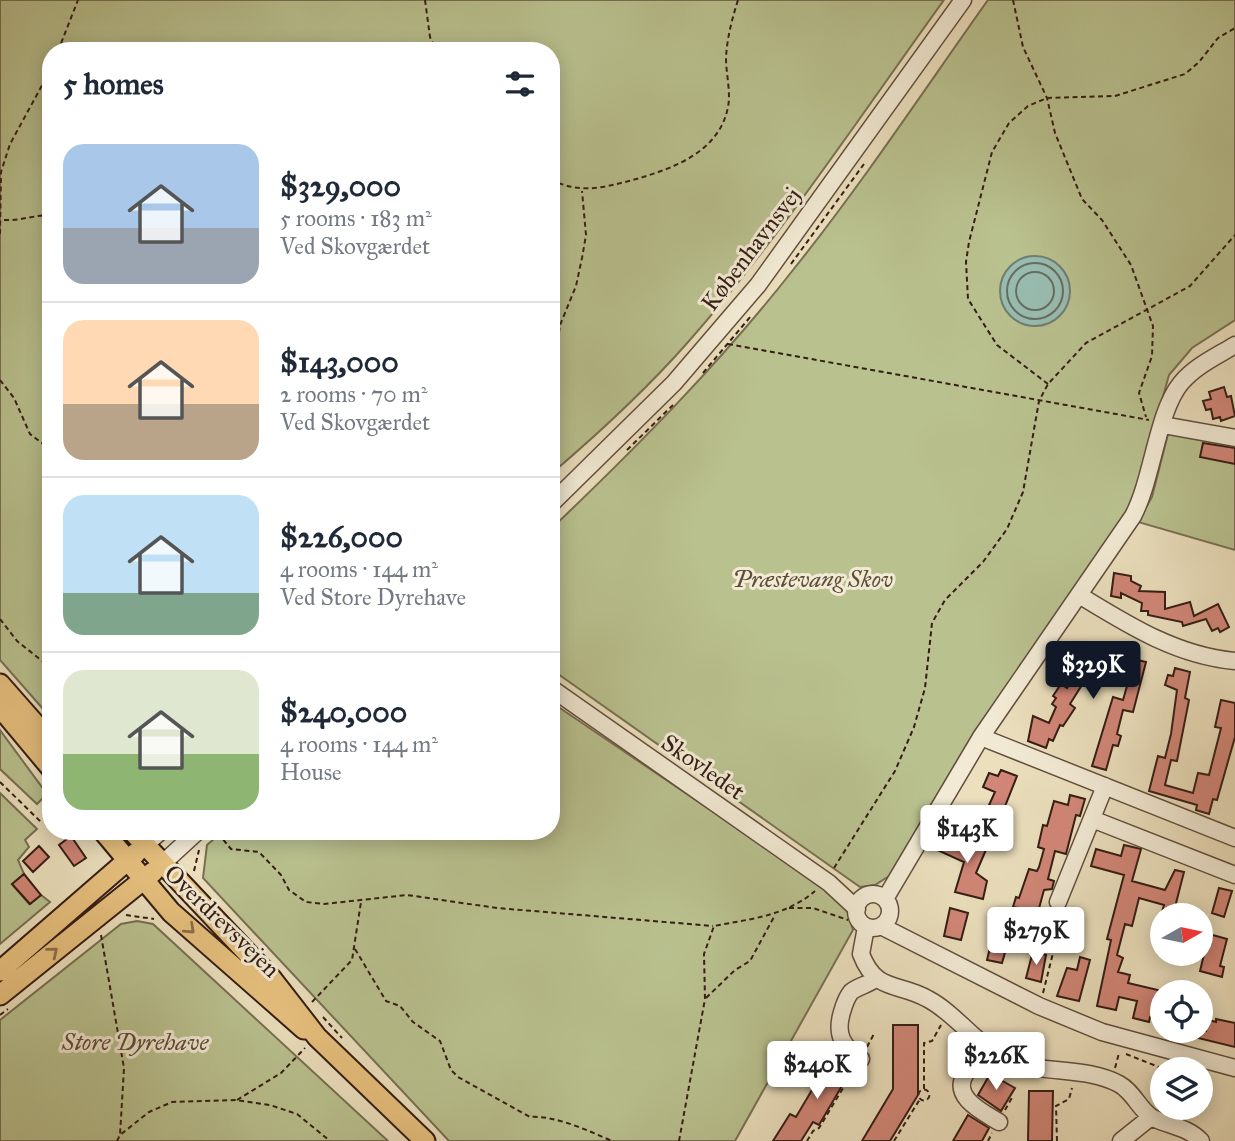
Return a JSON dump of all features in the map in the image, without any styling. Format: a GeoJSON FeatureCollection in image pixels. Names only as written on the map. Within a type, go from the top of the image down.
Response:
{"type":"FeatureCollection","features":[{"type":"Feature","properties":{"kind":"main road"},"geometry":{"type":"LineString","coordinates":[[0,684],[42,732]]}},
{"type":"Feature","properties":{"kind":"main road"},"geometry":{"type":"LineString","coordinates":[[0,707],[42,757]]}},
{"type":"Feature","properties":{"kind":"main road","name":"Overdrevsvejen"},"geometry":{"type":"LineString","coordinates":[[110,840],[144,880],[208,946],[292,1021],[317,1037]]}},
{"type":"Feature","properties":{"kind":"main road"},"geometry":{"type":"LineString","coordinates":[[0,971],[127,861],[137,840]]}},
{"type":"Feature","properties":{"kind":"main road","name":"Overdrevsvejen"},"geometry":{"type":"LineString","coordinates":[[140,840],[272,979],[317,1037],[425,1141]]}},
{"type":"Feature","properties":{"kind":"main road"},"geometry":{"type":"LineString","coordinates":[[0,995],[162,864]]}},
{"type":"Feature","properties":{"kind":"street","name":"Københavnsvej"},"geometry":{"type":"LineString","coordinates":[[560,495],[712,341],[758,285],[963,0]]}},
{"type":"Feature","properties":{"kind":"street"},"geometry":{"type":"LineString","coordinates":[[1150,1116],[1132,1094],[1111,1081],[1009,1060],[985,1046],[948,1012],[923,996],[889,987],[875,979],[861,954],[871,914],[981,737],[1133,516],[1145,493],[1171,399],[1182,383],[1197,369],[1235,345]]}},
{"type":"Feature","properties":{"kind":"street"},"geometry":{"type":"LineString","coordinates":[[1163,425],[1235,438]]}},
{"type":"Feature","properties":{"kind":"street"},"geometry":{"type":"LineString","coordinates":[[1079,595],[1140,632],[1181,649],[1235,661]]}},
{"type":"Feature","properties":{"kind":"street","name":"Skovledet"},"geometry":{"type":"LineString","coordinates":[[560,694],[871,914],[937,954],[1039,1006],[1123,1039],[1235,1068]]}},
{"type":"Feature","properties":{"kind":"street"},"geometry":{"type":"LineString","coordinates":[[981,737],[1235,838]]}},
{"type":"Feature","properties":{"kind":"street"},"geometry":{"type":"LineString","coordinates":[[1058,902],[1105,786]]}},
{"type":"Feature","properties":{"kind":"street"},"geometry":{"type":"LineString","coordinates":[[1092,818],[1235,875]]}},
{"type":"Feature","properties":{"kind":"street"},"geometry":{"type":"LineString","coordinates":[[162,864],[188,840]]}},
{"type":"Feature","properties":{"kind":"street"},"geometry":{"type":"LineString","coordinates":[[861,1059],[846,1049],[839,1036],[838,1023],[847,997],[854,989],[865,987],[875,979]]}},
{"type":"Feature","properties":{"kind":"street"},"geometry":{"type":"LineString","coordinates":[[985,1046],[966,1073],[962,1089],[970,1103],[999,1122]]}},
{"type":"Feature","properties":{"kind":"street"},"geometry":{"type":"LineString","coordinates":[[1121,1141],[1150,1118]]}},
{"type":"Feature","properties":{"kind":"street"},"geometry":{"type":"LineString","coordinates":[[1160,1120],[1184,1128],[1201,1141]]}},
{"type":"Feature","properties":{"kind":"path"},"geometry":{"type":"LineString","coordinates":[[62,42],[78,0]]}},
{"type":"Feature","properties":{"kind":"path"},"geometry":{"type":"LineString","coordinates":[[425,0],[432,42]]}},
{"type":"Feature","properties":{"kind":"path"},"geometry":{"type":"LineString","coordinates":[[560,182],[582,190],[665,171],[704,150],[719,128],[728,107],[726,60],[738,0]]}},
{"type":"Feature","properties":{"kind":"path"},"geometry":{"type":"LineString","coordinates":[[1013,0],[1023,47],[1047,98],[1055,133],[1082,199],[1102,220],[1131,265],[1153,326],[1152,356],[1139,393],[1146,419]]}},
{"type":"Feature","properties":{"kind":"path"},"geometry":{"type":"LineString","coordinates":[[1048,383],[997,345],[968,299],[966,262],[992,152],[1009,123],[1028,106],[1047,98],[1115,96],[1185,74],[1199,62],[1218,38],[1235,28]]}},
{"type":"Feature","properties":{"kind":"path"},"geometry":{"type":"LineString","coordinates":[[0,234],[1,172],[7,153],[42,89]]}},
{"type":"Feature","properties":{"kind":"path"},"geometry":{"type":"LineString","coordinates":[[560,325],[576,285],[586,235],[582,190]]}},
{"type":"Feature","properties":{"kind":"path"},"geometry":{"type":"LineString","coordinates":[[2,220],[16,221],[28,215],[42,215]]}},
{"type":"Feature","properties":{"kind":"path"},"geometry":{"type":"LineString","coordinates":[[224,840],[231,849],[259,852],[299,900],[324,904],[407,895],[497,908],[714,926],[776,914],[803,901],[827,882],[895,771],[914,727],[925,688],[932,623],[945,600],[983,562],[1007,528],[1023,492],[1040,401],[1048,383],[1086,343],[1148,312],[1190,286],[1235,234]]}},
{"type":"Feature","properties":{"kind":"path"},"geometry":{"type":"LineString","coordinates":[[712,341],[1146,419],[1163,425]]}},
{"type":"Feature","properties":{"kind":"path"},"geometry":{"type":"LineString","coordinates":[[0,380],[14,398],[30,434],[42,443]]}},
{"type":"Feature","properties":{"kind":"path"},"geometry":{"type":"LineString","coordinates":[[0,618],[17,641],[42,661]]}},
{"type":"Feature","properties":{"kind":"path"},"geometry":{"type":"LineString","coordinates":[[0,782],[41,822]]}},
{"type":"Feature","properties":{"kind":"path"},"geometry":{"type":"LineString","coordinates":[[311,1004],[352,960],[361,901]]}},
{"type":"Feature","properties":{"kind":"path"},"geometry":{"type":"LineString","coordinates":[[1039,1006],[1065,905],[1058,902]]}},
{"type":"Feature","properties":{"kind":"path"},"geometry":{"type":"LineString","coordinates":[[788,908],[813,908],[844,920],[871,914]]}},
{"type":"Feature","properties":{"kind":"path"},"geometry":{"type":"LineString","coordinates":[[705,999],[735,970],[750,961],[776,914]]}},
{"type":"Feature","properties":{"kind":"path"},"geometry":{"type":"LineString","coordinates":[[125,915],[154,919]]}},
{"type":"Feature","properties":{"kind":"path"},"geometry":{"type":"LineString","coordinates":[[680,1141],[705,999],[704,954],[714,926]]}},
{"type":"Feature","properties":{"kind":"path"},"geometry":{"type":"LineString","coordinates":[[101,935],[124,1068],[120,1135],[117,1141]]}},
{"type":"Feature","properties":{"kind":"path"},"geometry":{"type":"LineString","coordinates":[[355,949],[386,1001],[400,1006],[413,1021],[439,1041],[451,1070],[458,1077],[530,1117],[544,1116],[559,1124],[583,1128],[612,1141]]}},
{"type":"Feature","properties":{"kind":"path"},"geometry":{"type":"LineString","coordinates":[[924,1089],[924,1044],[936,1036],[948,1012]]}},
{"type":"Feature","properties":{"kind":"path"},"geometry":{"type":"LineString","coordinates":[[807,1141],[813,1131],[819,1128],[875,1032]]}},
{"type":"Feature","properties":{"kind":"path"},"geometry":{"type":"LineString","coordinates":[[236,1100],[281,1073],[317,1037]]}},
{"type":"Feature","properties":{"kind":"path"},"geometry":{"type":"LineString","coordinates":[[1111,1081],[1123,1039]]}},
{"type":"Feature","properties":{"kind":"path"},"geometry":{"type":"LineString","coordinates":[[1057,1141],[1056,1106],[1069,1099],[1076,1072]]}},
{"type":"Feature","properties":{"kind":"path"},"geometry":{"type":"LineString","coordinates":[[894,1141],[920,1099],[919,1093],[924,1089]]}},
{"type":"Feature","properties":{"kind":"path"},"geometry":{"type":"LineString","coordinates":[[920,1099],[929,1098],[929,1092],[924,1089]]}},
{"type":"Feature","properties":{"kind":"path"},"geometry":{"type":"LineString","coordinates":[[120,1135],[149,1112],[172,1102],[236,1100],[270,1105],[297,1114],[330,1141]]}},
{"type":"Feature","properties":{"kind":"green space"},"geometry":{"type":"Polygon","coordinates":[[[0,0],[944,0],[820,174],[723,301],[640,393],[560,466],[560,42],[42,42],[42,708],[0,660],[0,0]]]}},
{"type":"Feature","properties":{"kind":"green space","name":"Præstevang Skov"},"geometry":{"type":"Polygon","coordinates":[[[988,0],[1235,0],[1235,320],[1192,348],[1169,375],[1137,491],[1124,517],[973,734],[889,876],[875,885],[860,887],[560,675],[560,520],[677,404],[736,338],[819,237],[988,0]]]}},
{"type":"Feature","properties":{"kind":"green space"},"geometry":{"type":"Polygon","coordinates":[[[1175,431],[1235,440],[1235,550],[1138,522],[1152,497],[1168,434],[1175,431]]]}},
{"type":"Feature","properties":{"kind":"green space"},"geometry":{"type":"Polygon","coordinates":[[[560,708],[829,890],[847,910],[853,930],[735,1141],[449,1141],[203,878],[207,845],[213,840],[560,840],[560,708]]]}},
{"type":"Feature","properties":{"kind":"green space"},"geometry":{"type":"Polygon","coordinates":[[[0,730],[42,787],[42,799],[37,804],[0,769],[0,730]]]}},
{"type":"Feature","properties":{"kind":"green space"},"geometry":{"type":"Polygon","coordinates":[[[0,793],[37,829],[25,840],[29,847],[18,860],[24,874],[12,884],[29,904],[41,895],[50,902],[0,944],[0,793]]]}},
{"type":"Feature","properties":{"kind":"green space","name":"Store Dyrehave"},"geometry":{"type":"Polygon","coordinates":[[[137,921],[153,924],[388,1141],[0,1141],[0,1020],[121,924],[137,921]]]}},
{"type":"Feature","properties":{"kind":"water"},"geometry":{"type":"Polygon","coordinates":[[[1035,256],[1060,266],[1070,291],[1060,316],[1035,326],[1010,316],[1000,291],[1010,266],[1035,256]]]}},
{"type":"Feature","properties":{"kind":"building"},"geometry":{"type":"Polygon","coordinates":[[[1224,387],[1227,397],[1231,396],[1235,416],[1221,421],[1220,417],[1213,419],[1211,409],[1206,410],[1203,401],[1211,399],[1209,392],[1224,387]]]}},
{"type":"Feature","properties":{"kind":"building"},"geometry":{"type":"Polygon","coordinates":[[[1203,443],[1235,448],[1235,464],[1200,457],[1203,443]]]}},
{"type":"Feature","properties":{"kind":"building"},"geometry":{"type":"Polygon","coordinates":[[[1114,573],[1131,576],[1131,581],[1141,586],[1139,591],[1165,592],[1165,609],[1190,602],[1194,616],[1218,604],[1229,627],[1220,632],[1218,628],[1212,631],[1206,619],[1183,626],[1182,622],[1148,615],[1148,611],[1141,611],[1142,603],[1121,593],[1121,598],[1111,596],[1114,573]]]}},
{"type":"Feature","properties":{"kind":"building"},"geometry":{"type":"Polygon","coordinates":[[[1083,646],[1109,658],[1113,654],[1146,662],[1133,712],[1123,710],[1117,734],[1121,736],[1118,746],[1113,745],[1106,770],[1092,766],[1113,697],[1123,700],[1129,679],[1099,671],[1095,680],[1087,677],[1070,704],[1075,708],[1063,726],[1060,725],[1053,741],[1049,739],[1046,748],[1028,741],[1033,716],[1049,723],[1056,707],[1052,704],[1056,698],[1053,696],[1061,684],[1067,688],[1081,667],[1075,664],[1083,646]]]}},
{"type":"Feature","properties":{"kind":"building"},"geometry":{"type":"Polygon","coordinates":[[[1175,668],[1190,672],[1185,698],[1189,700],[1177,761],[1171,760],[1165,785],[1193,793],[1198,773],[1209,775],[1221,728],[1215,727],[1221,700],[1235,703],[1235,737],[1217,800],[1213,799],[1209,814],[1196,810],[1197,805],[1149,791],[1158,756],[1165,758],[1171,734],[1177,690],[1165,685],[1168,675],[1173,676],[1175,668]]]}},
{"type":"Feature","properties":{"kind":"building"},"geometry":{"type":"Polygon","coordinates":[[[1001,770],[1017,776],[1002,814],[1008,816],[1001,833],[996,831],[993,839],[983,835],[995,808],[989,805],[995,792],[983,787],[989,773],[998,776],[1001,770]]]}},
{"type":"Feature","properties":{"kind":"building"},"geometry":{"type":"Polygon","coordinates":[[[1070,795],[1085,799],[1080,816],[1076,815],[1066,854],[1055,851],[1048,879],[1054,881],[1052,889],[1044,890],[1038,912],[1056,917],[1054,926],[1021,918],[1023,909],[1013,907],[1029,869],[1037,871],[1039,867],[1044,849],[1038,847],[1043,825],[1047,826],[1054,801],[1068,805],[1070,795]]]}},
{"type":"Feature","properties":{"kind":"building"},"geometry":{"type":"Polygon","coordinates":[[[962,836],[988,845],[976,873],[987,881],[983,899],[955,892],[964,862],[935,849],[938,839],[958,847],[962,836]]]}},
{"type":"Feature","properties":{"kind":"building"},"geometry":{"type":"Polygon","coordinates":[[[66,840],[74,840],[86,858],[74,866],[59,845],[66,840]]]}},
{"type":"Feature","properties":{"kind":"building"},"geometry":{"type":"Polygon","coordinates":[[[1124,845],[1141,849],[1132,881],[1165,890],[1175,870],[1184,872],[1176,903],[1157,903],[1139,898],[1132,926],[1125,924],[1117,955],[1123,958],[1118,972],[1130,975],[1128,983],[1150,988],[1149,1022],[1133,1018],[1137,1001],[1119,997],[1116,1010],[1097,1006],[1111,940],[1107,939],[1124,875],[1091,866],[1096,849],[1121,856],[1124,845]]]}},
{"type":"Feature","properties":{"kind":"building"},"geometry":{"type":"Polygon","coordinates":[[[39,846],[49,857],[33,872],[23,861],[39,846]]]}},
{"type":"Feature","properties":{"kind":"building"},"geometry":{"type":"Polygon","coordinates":[[[24,874],[41,895],[30,904],[12,884],[24,874]]]}},
{"type":"Feature","properties":{"kind":"building"},"geometry":{"type":"Polygon","coordinates":[[[1219,888],[1232,891],[1224,917],[1213,913],[1219,888]]]}},
{"type":"Feature","properties":{"kind":"building"},"geometry":{"type":"Polygon","coordinates":[[[950,908],[968,913],[961,940],[944,936],[950,908]]]}},
{"type":"Feature","properties":{"kind":"building"},"geometry":{"type":"Polygon","coordinates":[[[996,923],[1025,930],[1022,945],[1008,942],[1002,963],[987,960],[996,923]]]}},
{"type":"Feature","properties":{"kind":"building"},"geometry":{"type":"Polygon","coordinates":[[[1213,935],[1227,939],[1220,966],[1224,967],[1222,977],[1200,971],[1201,966],[1213,966],[1213,935]]]}},
{"type":"Feature","properties":{"kind":"building"},"geometry":{"type":"Polygon","coordinates":[[[1033,951],[1046,955],[1041,982],[1026,978],[1033,951]]]}},
{"type":"Feature","properties":{"kind":"building"},"geometry":{"type":"Polygon","coordinates":[[[1080,957],[1090,960],[1079,1001],[1057,996],[1067,968],[1077,970],[1080,957]]]}},
{"type":"Feature","properties":{"kind":"building"},"geometry":{"type":"Polygon","coordinates":[[[1216,1019],[1235,1023],[1235,1047],[1213,1042],[1213,1021],[1216,1022],[1216,1019]]]}},
{"type":"Feature","properties":{"kind":"building"},"geometry":{"type":"Polygon","coordinates":[[[893,1025],[918,1025],[918,1095],[890,1141],[862,1141],[893,1089],[893,1025]]]}},
{"type":"Feature","properties":{"kind":"building"},"geometry":{"type":"Polygon","coordinates":[[[835,1051],[853,1067],[819,1125],[813,1122],[801,1141],[773,1141],[790,1114],[796,1117],[835,1051]]]}},
{"type":"Feature","properties":{"kind":"building"},"geometry":{"type":"Polygon","coordinates":[[[990,1074],[1015,1088],[1001,1111],[978,1095],[990,1074]]]}},
{"type":"Feature","properties":{"kind":"building"},"geometry":{"type":"Polygon","coordinates":[[[1029,1091],[1053,1091],[1052,1141],[1028,1141],[1029,1091]]]}},
{"type":"Feature","properties":{"kind":"building"},"geometry":{"type":"Polygon","coordinates":[[[968,1115],[989,1128],[982,1141],[953,1141],[968,1115]]]}}]}
